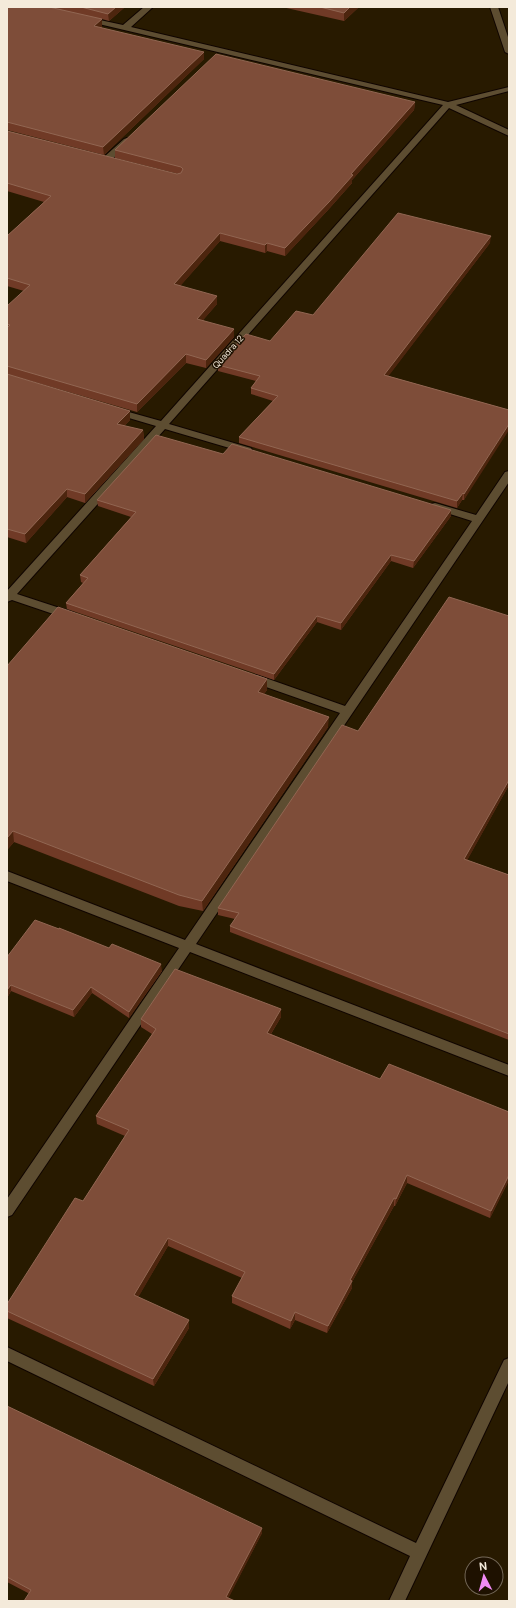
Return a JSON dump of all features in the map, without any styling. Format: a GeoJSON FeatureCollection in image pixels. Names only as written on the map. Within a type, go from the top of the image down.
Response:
{"type":"FeatureCollection","features":[{"type":"Feature","properties":{"kind":"street"},"geometry":{"type":"LineString","coordinates":[[125,28],[149,7]]}},
{"type":"Feature","properties":{"kind":"street"},"geometry":{"type":"LineString","coordinates":[[494,7],[509,52]]}},
{"type":"Feature","properties":{"kind":"street"},"geometry":{"type":"LineString","coordinates":[[79,18],[125,28],[217,54],[448,104],[509,133]]}},
{"type":"Feature","properties":{"kind":"street"},"geometry":{"type":"LineString","coordinates":[[448,104],[509,89]]}},
{"type":"Feature","properties":{"kind":"street","name":"Quadra 12"},"geometry":{"type":"LineString","coordinates":[[8,596],[163,426],[448,104]]}},
{"type":"Feature","properties":{"kind":"street"},"geometry":{"type":"LineString","coordinates":[[84,154],[110,161],[135,133]]}},
{"type":"Feature","properties":{"kind":"street"},"geometry":{"type":"LineString","coordinates":[[103,408],[260,454]]}},
{"type":"Feature","properties":{"kind":"street"},"geometry":{"type":"LineString","coordinates":[[7,1211],[509,474]]}},
{"type":"Feature","properties":{"kind":"street"},"geometry":{"type":"LineString","coordinates":[[426,503],[478,519]]}},
{"type":"Feature","properties":{"kind":"street"},"geometry":{"type":"LineString","coordinates":[[8,596],[84,621]]}},
{"type":"Feature","properties":{"kind":"street"},"geometry":{"type":"LineString","coordinates":[[242,675],[347,711]]}},
{"type":"Feature","properties":{"kind":"street"},"geometry":{"type":"LineString","coordinates":[[7,876],[509,1071]]}},
{"type":"Feature","properties":{"kind":"street"},"geometry":{"type":"LineString","coordinates":[[7,1354],[420,1553]]}},
{"type":"Feature","properties":{"kind":"street"},"geometry":{"type":"LineString","coordinates":[[397,1601],[509,1365]]}},
{"type":"Feature","properties":{"kind":"building"},"geometry":{"type":"Polygon","coordinates":[[[7,7],[49,7],[102,19],[94,26],[204,52],[103,147],[7,122],[7,7]]]}},
{"type":"Feature","properties":{"kind":"building"},"geometry":{"type":"Polygon","coordinates":[[[81,7],[116,7],[108,14],[81,7]]]}},
{"type":"Feature","properties":{"kind":"building"},"geometry":{"type":"Polygon","coordinates":[[[320,7],[350,7],[344,13],[320,7]]]}},
{"type":"Feature","properties":{"kind":"building"},"geometry":{"type":"Polygon","coordinates":[[[216,54],[415,102],[351,174],[353,175],[329,202],[285,248],[267,243],[265,245],[220,233],[174,284],[217,296],[197,319],[234,329],[206,360],[186,354],[137,404],[7,366],[7,328],[10,325],[7,324],[7,306],[30,285],[7,278],[7,236],[51,196],[7,183],[7,131],[177,174],[181,173],[183,169],[181,167],[115,150],[216,54]]]}},
{"type":"Feature","properties":{"kind":"building"},"geometry":{"type":"Polygon","coordinates":[[[398,213],[491,236],[384,375],[509,410],[509,424],[464,494],[463,493],[457,501],[239,437],[278,396],[251,388],[260,376],[218,365],[246,334],[270,341],[296,311],[313,315],[398,213]]]}},
{"type":"Feature","properties":{"kind":"building"},"geometry":{"type":"Polygon","coordinates":[[[7,374],[130,411],[117,424],[143,430],[85,494],[67,489],[25,534],[7,529],[7,374]]]}},
{"type":"Feature","properties":{"kind":"building"},"geometry":{"type":"Polygon","coordinates":[[[156,435],[223,454],[232,444],[451,510],[414,561],[391,555],[341,623],[317,616],[274,674],[66,603],[88,578],[80,575],[136,512],[97,500],[156,435]]]}},
{"type":"Feature","properties":{"kind":"building"},"geometry":{"type":"Polygon","coordinates":[[[449,597],[509,616],[509,780],[464,859],[509,875],[509,1034],[230,926],[239,913],[218,908],[342,725],[358,731],[449,597]]]}},
{"type":"Feature","properties":{"kind":"building"},"geometry":{"type":"Polygon","coordinates":[[[58,607],[267,679],[258,692],[329,717],[202,901],[179,895],[13,831],[7,838],[7,666],[58,607]]]}},
{"type":"Feature","properties":{"kind":"building"},"geometry":{"type":"Polygon","coordinates":[[[35,920],[109,948],[112,944],[161,964],[129,1012],[91,987],[73,1010],[11,985],[7,990],[7,957],[35,920]]]}},
{"type":"Feature","properties":{"kind":"building"},"geometry":{"type":"Polygon","coordinates":[[[175,969],[281,1009],[267,1033],[380,1079],[389,1064],[509,1112],[509,1175],[491,1211],[407,1175],[396,1199],[394,1198],[350,1280],[352,1281],[328,1326],[295,1312],[291,1321],[232,1296],[245,1272],[168,1238],[134,1295],[189,1320],[153,1379],[7,1311],[7,1304],[75,1198],[83,1201],[129,1130],[96,1116],[156,1029],[141,1019],[175,969]]]}},
{"type":"Feature","properties":{"kind":"building"},"geometry":{"type":"Polygon","coordinates":[[[7,1406],[262,1528],[226,1597],[235,1601],[24,1601],[31,1590],[7,1577],[7,1406]]]}}]}
